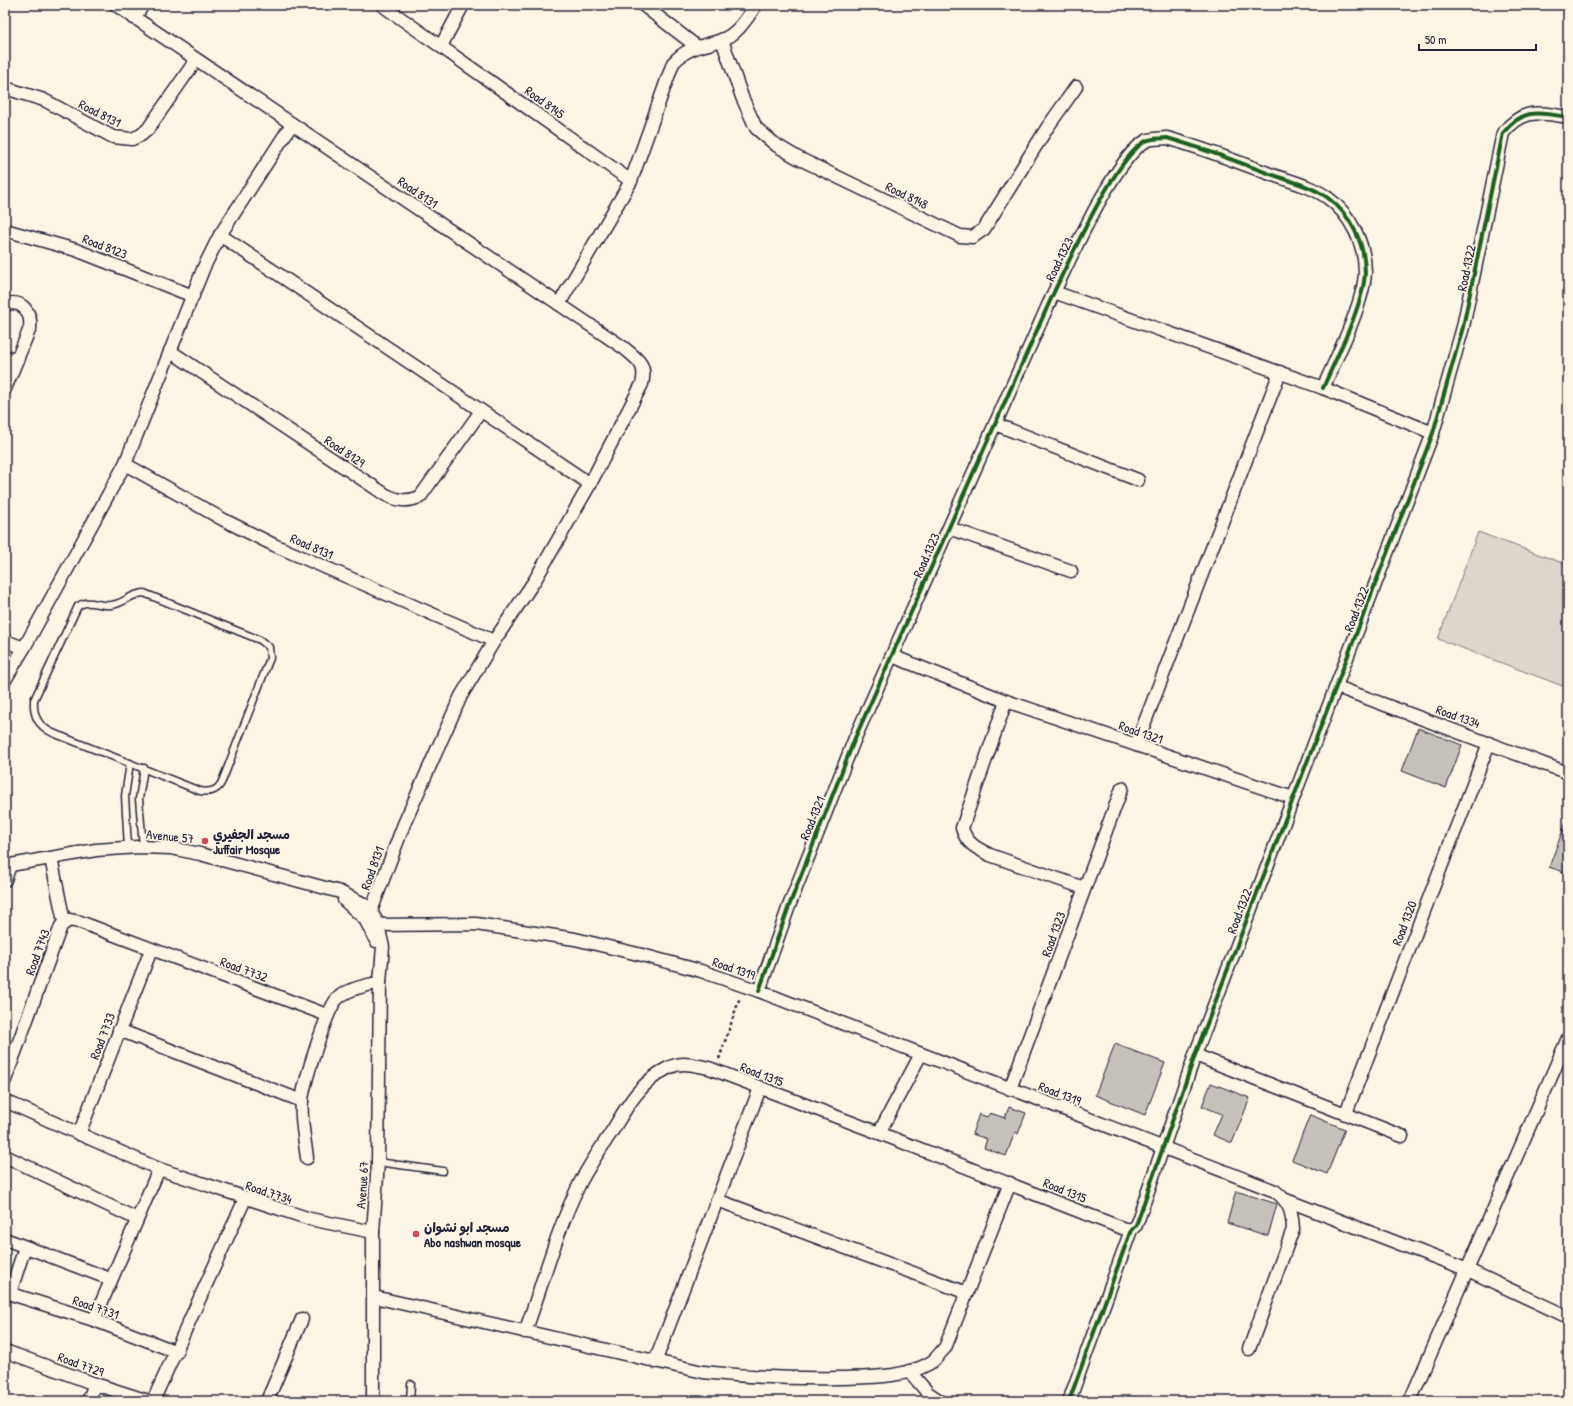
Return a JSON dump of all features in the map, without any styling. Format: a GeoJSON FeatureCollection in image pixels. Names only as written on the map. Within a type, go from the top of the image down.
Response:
{"type":"FeatureCollection","features":[{"type":"Feature","properties":{"kind":"street","name":"Road 8131"},"geometry":{"type":"LineString","coordinates":[[116,5],[624,348],[639,360],[644,369],[642,384],[590,484],[531,586],[468,683],[448,724],[404,824],[371,911]]}},
{"type":"Feature","properties":{"kind":"street"},"geometry":{"type":"LineString","coordinates":[[134,18],[143,5]]}},
{"type":"Feature","properties":{"kind":"street","name":"Road 8145"},"geometry":{"type":"LineString","coordinates":[[382,5],[631,181]]}},
{"type":"Feature","properties":{"kind":"street"},"geometry":{"type":"LineString","coordinates":[[441,46],[463,5]]}},
{"type":"Feature","properties":{"kind":"street"},"geometry":{"type":"LineString","coordinates":[[643,5],[696,46]]}},
{"type":"Feature","properties":{"kind":"street"},"geometry":{"type":"LineString","coordinates":[[559,304],[631,181],[673,63],[680,56],[696,46],[722,40],[739,28],[756,5]]}},
{"type":"Feature","properties":{"kind":"street","name":"Road 8148"},"geometry":{"type":"LineString","coordinates":[[722,40],[742,97],[756,128],[776,145],[798,158],[960,236],[973,237],[984,229],[1047,128],[1076,87]]}},
{"type":"Feature","properties":{"kind":"street","name":"Road 8131"},"geometry":{"type":"LineString","coordinates":[[5,88],[44,100],[113,137],[132,139],[148,129],[196,60]]}},
{"type":"Feature","properties":{"kind":"street","name":"Road 1322"},"geometry":{"type":"LineString","coordinates":[[1069,1401],[1130,1230],[1136,1225],[1164,1148],[1195,1055],[1433,433],[1463,327],[1504,133],[1513,121],[1527,114],[1542,113],[1568,117]]}},
{"type":"Feature","properties":{"kind":"street"},"geometry":{"type":"LineString","coordinates":[[5,680],[125,464],[204,266],[220,235],[292,124]]}},
{"type":"Feature","properties":{"kind":"street","name":"Road 1323"},"geometry":{"type":"LineString","coordinates":[[892,656],[1054,292],[1118,169],[1130,153],[1146,140],[1167,138],[1302,186],[1328,198],[1348,218],[1361,244],[1365,272],[1359,300],[1347,335],[1323,388]]}},
{"type":"Feature","properties":{"kind":"street","name":"Road 8123"},"geometry":{"type":"LineString","coordinates":[[5,230],[76,250],[193,296]]}},
{"type":"Feature","properties":{"kind":"street"},"geometry":{"type":"LineString","coordinates":[[220,235],[590,484]]}},
{"type":"Feature","properties":{"kind":"street"},"geometry":{"type":"LineString","coordinates":[[1054,292],[1280,372],[1433,433]]}},
{"type":"Feature","properties":{"kind":"street"},"geometry":{"type":"LineString","coordinates":[[5,305],[15,303],[22,306],[28,312],[31,320],[30,328],[5,389]]}},
{"type":"Feature","properties":{"kind":"street","name":"Road 8129"},"geometry":{"type":"LineString","coordinates":[[170,351],[386,495],[397,500],[409,501],[420,496],[481,411]]}},
{"type":"Feature","properties":{"kind":"street"},"geometry":{"type":"LineString","coordinates":[[5,357],[18,359]]}},
{"type":"Feature","properties":{"kind":"street"},"geometry":{"type":"LineString","coordinates":[[1136,745],[1280,372]]}},
{"type":"Feature","properties":{"kind":"street"},"geometry":{"type":"LineString","coordinates":[[996,424],[1138,480]]}},
{"type":"Feature","properties":{"kind":"street","name":"Road 8131"},"geometry":{"type":"LineString","coordinates":[[125,464],[224,520],[274,545],[494,641]]}},
{"type":"Feature","properties":{"kind":"street"},"geometry":{"type":"LineString","coordinates":[[949,528],[1071,572]]}},
{"type":"Feature","properties":{"kind":"street"},"geometry":{"type":"LineString","coordinates":[[5,641],[24,648]]}},
{"type":"Feature","properties":{"kind":"street","name":"Road 1321"},"geometry":{"type":"LineString","coordinates":[[759,991],[821,822],[892,656],[1006,701],[1294,798]]}},
{"type":"Feature","properties":{"kind":"street","name":"Road 1334"},"geometry":{"type":"LineString","coordinates":[[1337,687],[1568,773]]}},
{"type":"Feature","properties":{"kind":"street"},"geometry":{"type":"LineString","coordinates":[[1006,701],[963,822],[962,828],[965,839],[975,848],[990,855],[1084,888]]}},
{"type":"Feature","properties":{"kind":"street","name":"Road 1320"},"geometry":{"type":"LineString","coordinates":[[1346,1113],[1490,743]]}},
{"type":"Feature","properties":{"kind":"street","name":"Road 1323"},"geometry":{"type":"LineString","coordinates":[[1010,1089],[1122,788]]}},
{"type":"Feature","properties":{"kind":"street","name":"Avenue 57"},"geometry":{"type":"LineString","coordinates":[[7,865],[96,850],[144,847],[171,848],[200,854],[328,890]]}},
{"type":"Feature","properties":{"kind":"street"},"geometry":{"type":"LineString","coordinates":[[51,858],[64,922]]}},
{"type":"Feature","properties":{"kind":"street"},"geometry":{"type":"LineString","coordinates":[[5,880],[7,865]]}},
{"type":"Feature","properties":{"kind":"street","name":"Avenue 67"},"geometry":{"type":"LineString","coordinates":[[328,890],[351,897],[371,911],[378,924],[383,947],[381,977],[378,1162],[373,1232],[374,1297],[372,1401]]}},
{"type":"Feature","properties":{"kind":"street","name":"Avenue 67"},"geometry":{"type":"LineString","coordinates":[[328,890],[341,897],[365,919],[376,943],[381,977]]}},
{"type":"Feature","properties":{"kind":"street","name":"Road 7743"},"geometry":{"type":"LineString","coordinates":[[5,1080],[59,931],[64,922],[74,920],[151,950]]}},
{"type":"Feature","properties":{"kind":"street","name":"Road 1319"},"geometry":{"type":"LineString","coordinates":[[378,924],[476,924],[575,939],[642,955],[744,986],[1262,1185],[1275,1191],[1286,1200],[1468,1270],[1568,1317]]}},
{"type":"Feature","properties":{"kind":"street","name":"Road 7732"},"geometry":{"type":"LineString","coordinates":[[151,950],[328,1015]]}},
{"type":"Feature","properties":{"kind":"street","name":"Road 7733"},"geometry":{"type":"LineString","coordinates":[[79,1134],[151,950]]}},
{"type":"Feature","properties":{"kind":"street"},"geometry":{"type":"LineString","coordinates":[[307,1158],[302,1101],[306,1083],[328,1015],[338,998],[346,992],[381,977]]}},
{"type":"Feature","properties":{"kind":"street"},"geometry":{"type":"LineString","coordinates":[[119,1030],[302,1101]]}},
{"type":"Feature","properties":{"kind":"street"},"geometry":{"type":"LineString","coordinates":[[1410,1401],[1568,1038]]}},
{"type":"Feature","properties":{"kind":"street"},"geometry":{"type":"LineString","coordinates":[[879,1133],[921,1054]]}},
{"type":"Feature","properties":{"kind":"street"},"geometry":{"type":"LineString","coordinates":[[1195,1055],[1402,1136]]}},
{"type":"Feature","properties":{"kind":"street","name":"Road 1315"},"geometry":{"type":"LineString","coordinates":[[524,1332],[561,1230],[580,1184],[638,1092],[652,1078],[669,1068],[689,1063],[879,1133],[1130,1230]]}},
{"type":"Feature","properties":{"kind":"street"},"geometry":{"type":"LineString","coordinates":[[655,1362],[760,1088]]}},
{"type":"Feature","properties":{"kind":"street","name":"Road 7734"},"geometry":{"type":"LineString","coordinates":[[5,1101],[159,1169],[245,1199],[310,1219],[373,1232]]}},
{"type":"Feature","properties":{"kind":"street"},"geometry":{"type":"LineString","coordinates":[[5,1156],[137,1219]]}},
{"type":"Feature","properties":{"kind":"street"},"geometry":{"type":"LineString","coordinates":[[94,1320],[110,1279],[159,1169]]}},
{"type":"Feature","properties":{"kind":"street"},"geometry":{"type":"LineString","coordinates":[[374,1297],[703,1372],[755,1377],[875,1377],[909,1371],[931,1363],[945,1348],[1010,1183]]}},
{"type":"Feature","properties":{"kind":"street"},"geometry":{"type":"LineString","coordinates":[[153,1401],[245,1199]]}},
{"type":"Feature","properties":{"kind":"street"},"geometry":{"type":"LineString","coordinates":[[717,1200],[967,1293]]}},
{"type":"Feature","properties":{"kind":"street"},"geometry":{"type":"LineString","coordinates":[[1249,1349],[1293,1229],[1292,1215],[1286,1200]]}},
{"type":"Feature","properties":{"kind":"street"},"geometry":{"type":"LineString","coordinates":[[5,1239],[110,1279]]}},
{"type":"Feature","properties":{"kind":"street"},"geometry":{"type":"LineString","coordinates":[[8,1292],[25,1246]]}},
{"type":"Feature","properties":{"kind":"street","name":"Road 7731"},"geometry":{"type":"LineString","coordinates":[[8,1292],[94,1320],[176,1352]]}},
{"type":"Feature","properties":{"kind":"street"},"geometry":{"type":"LineString","coordinates":[[267,1401],[302,1319]]}},
{"type":"Feature","properties":{"kind":"street","name":"Road 7729"},"geometry":{"type":"LineString","coordinates":[[5,1351],[95,1384],[148,1401]]}},
{"type":"Feature","properties":{"kind":"street"},"geometry":{"type":"LineString","coordinates":[[909,1371],[928,1393],[940,1401]]}},
{"type":"Feature","properties":{"kind":"street"},"geometry":{"type":"LineString","coordinates":[[88,1401],[95,1384]]}},
{"type":"Feature","properties":{"kind":"lane"},"geometry":{"type":"LineString","coordinates":[[150,594],[266,642],[269,647],[270,658],[220,786],[208,793],[200,792],[144,768],[53,733],[39,723],[35,716],[34,700],[78,606],[87,602],[109,605],[115,604],[132,595],[150,594]]}},
{"type":"Feature","properties":{"kind":"lane"},"geometry":{"type":"LineString","coordinates":[[128,848],[125,796],[130,763]]}},
{"type":"Feature","properties":{"kind":"lane"},"geometry":{"type":"LineString","coordinates":[[144,768],[139,799],[144,847]]}},
{"type":"Feature","properties":{"kind":"lane"},"geometry":{"type":"LineString","coordinates":[[378,1162],[444,1171]]}},
{"type":"Feature","properties":{"kind":"lane"},"geometry":{"type":"LineString","coordinates":[[410,1401],[411,1384]]}},
{"type":"Feature","properties":{"kind":"path"},"geometry":{"type":"LineString","coordinates":[[714,1071],[744,986]]}},
{"type":"Feature","properties":{"kind":"shaded area"},"geometry":{"type":"Polygon","coordinates":[[[1478,532],[1568,565],[1568,688],[1438,639],[1478,532]]]}},
{"type":"Feature","properties":{"kind":"building"},"geometry":{"type":"Polygon","coordinates":[[[1418,728],[1462,745],[1446,788],[1402,771],[1418,728]]]}},
{"type":"Feature","properties":{"kind":"building"},"geometry":{"type":"Polygon","coordinates":[[[1567,819],[1568,861],[1564,872],[1549,867],[1567,819]]]}},
{"type":"Feature","properties":{"kind":"building"},"geometry":{"type":"Polygon","coordinates":[[[1115,1044],[1165,1063],[1145,1115],[1095,1095],[1115,1044]]]}},
{"type":"Feature","properties":{"kind":"building"},"geometry":{"type":"Polygon","coordinates":[[[1211,1083],[1250,1098],[1232,1143],[1213,1135],[1222,1114],[1202,1106],[1211,1083]]]}},
{"type":"Feature","properties":{"kind":"building"},"geometry":{"type":"Polygon","coordinates":[[[1009,1107],[1026,1113],[1018,1134],[1015,1132],[1006,1156],[984,1148],[987,1139],[972,1134],[979,1114],[987,1117],[990,1113],[1005,1118],[1009,1107]]]}},
{"type":"Feature","properties":{"kind":"building"},"geometry":{"type":"Polygon","coordinates":[[[1310,1115],[1345,1129],[1327,1174],[1292,1160],[1310,1115]]]}},
{"type":"Feature","properties":{"kind":"building"},"geometry":{"type":"Polygon","coordinates":[[[1236,1191],[1277,1204],[1268,1236],[1227,1223],[1236,1191]]]}},
{"type":"Feature","properties":{"kind":"cycle path"},"geometry":{"type":"LineString","coordinates":[[1069,1401],[1131,1230],[1136,1225],[1139,1217],[1195,1055],[1433,433],[1463,327],[1503,133],[1518,119],[1525,115],[1540,113],[1568,117]]}},
{"type":"Feature","properties":{"kind":"cycle path"},"geometry":{"type":"LineString","coordinates":[[759,991],[789,906],[855,738],[1054,292],[1095,210],[1121,166],[1134,150],[1148,140],[1167,138],[1206,150],[1308,187],[1328,198],[1343,213],[1350,222],[1359,241],[1365,272],[1360,299],[1355,315],[1323,388]]}},
{"type":"Feature","properties":{"kind":"place","name":"مسجد الجفيري Juffair Mosque"},"geometry":{"type":"Point","coordinates":[205,841]}},
{"type":"Feature","properties":{"kind":"place","name":"مسجد ابو نشوان Abo nashwan mosque"},"geometry":{"type":"Point","coordinates":[416,1234]}}]}
